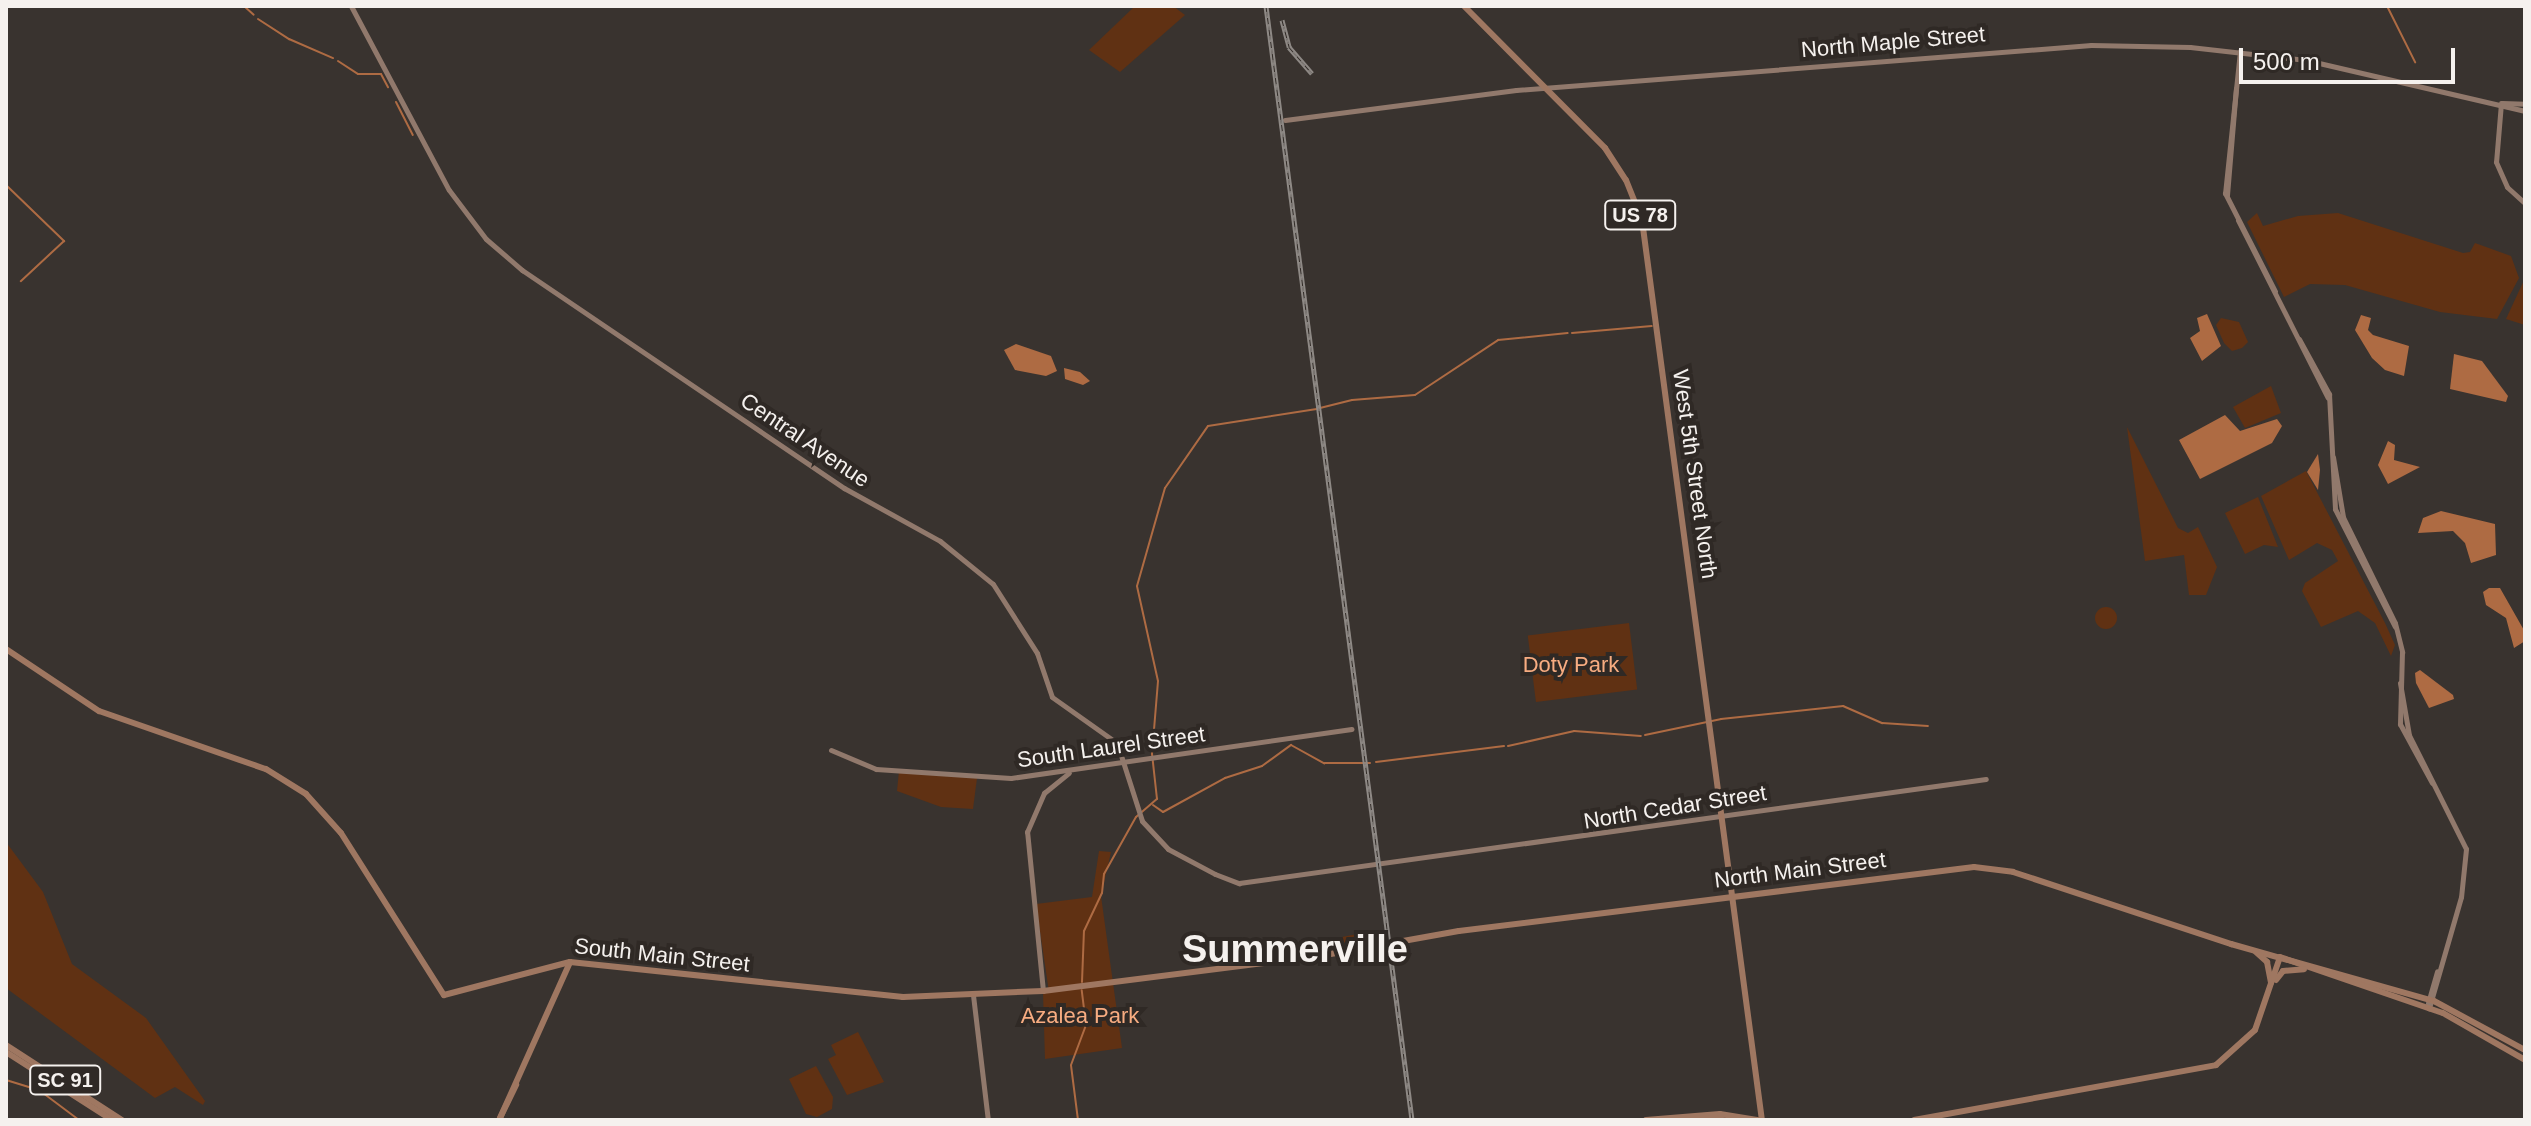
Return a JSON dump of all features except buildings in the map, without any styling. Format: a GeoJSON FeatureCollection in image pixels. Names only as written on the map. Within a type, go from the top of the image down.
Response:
{"type":"FeatureCollection","features":[{"type":"Feature","properties":{"kind":"main road","name":"US 78"},"geometry":{"type":"LineString","coordinates":[[1464,6],[1547,87]]}},
{"type":"Feature","properties":{"kind":"main road","name":"West 5th Street North"},"geometry":{"type":"LineString","coordinates":[[1547,87],[1613,159],[1642,220],[1735,897]]}},
{"type":"Feature","properties":{"kind":"main road","name":"South Main Street"},"geometry":{"type":"LineString","coordinates":[[6,649],[99,711],[259,766],[299,788],[333,822],[444,995],[570,962],[903,997],[1043,991],[1314,957]]}},
{"type":"Feature","properties":{"kind":"main road","name":"North Main Street"},"geometry":{"type":"LineString","coordinates":[[1314,957],[1437,934],[1954,868],[1998,868],[2250,949],[2431,1000],[2525,1050]]}},
{"type":"Feature","properties":{"kind":"main road","name":"US 78"},"geometry":{"type":"LineString","coordinates":[[1735,897],[1760,1120]]}},
{"type":"Feature","properties":{"kind":"main road"},"geometry":{"type":"LineString","coordinates":[[2250,949],[2267,962],[2271,987]]}},
{"type":"Feature","properties":{"kind":"main road"},"geometry":{"type":"LineString","coordinates":[[1914,1120],[2200,1070],[2228,1058],[2255,1030],[2280,957]]}},
{"type":"Feature","properties":{"kind":"main road","name":"North Main Street"},"geometry":{"type":"LineString","coordinates":[[2280,957],[2429,1008],[2479,1030],[2525,1060]]}},
{"type":"Feature","properties":{"kind":"main road"},"geometry":{"type":"LineString","coordinates":[[499,1119],[570,962]]}},
{"type":"Feature","properties":{"kind":"main road"},"geometry":{"type":"LineString","coordinates":[[2271,987],[2283,971],[2313,970]]}},
{"type":"Feature","properties":{"kind":"main road","name":"SC 91"},"geometry":{"type":"LineString","coordinates":[[6,1045],[122,1120]]}},
{"type":"Feature","properties":{"kind":"main road","name":"SC 91"},"geometry":{"type":"LineString","coordinates":[[6,1052],[112,1120]]}},
{"type":"Feature","properties":{"kind":"main road"},"geometry":{"type":"LineString","coordinates":[[1646,1120],[1720,1114],[1760,1120]]}},
{"type":"Feature","properties":{"kind":"main road"},"geometry":{"type":"LineString","coordinates":[[1702,1120],[1732,1120]]}},
{"type":"Feature","properties":{"kind":"street","name":"Central Avenue"},"geometry":{"type":"LineString","coordinates":[[351,6],[449,190],[495,249],[844,488],[951,549],[1001,593],[1037,653],[1052,697],[1105,731],[1127,763],[1138,816],[1180,857],[1239,883]]}},
{"type":"Feature","properties":{"kind":"street","name":"North Maple Street"},"geometry":{"type":"LineString","coordinates":[[1285,120],[1547,87],[1999,50],[2145,45],[2240,51],[2306,60],[2501,103]]}},
{"type":"Feature","properties":{"kind":"street"},"geometry":{"type":"LineString","coordinates":[[2240,51],[2227,195],[2329,399],[2333,457],[2343,517],[2396,628],[2402,652],[2399,683],[2403,719],[2420,762],[2461,837],[2466,861],[2461,897],[2437,971],[2429,1008]]}},
{"type":"Feature","properties":{"kind":"street"},"geometry":{"type":"LineString","coordinates":[[2501,103],[2525,104]]}},
{"type":"Feature","properties":{"kind":"street"},"geometry":{"type":"LineString","coordinates":[[2501,103],[2525,111]]}},
{"type":"Feature","properties":{"kind":"street"},"geometry":{"type":"LineString","coordinates":[[2501,103],[2496,162],[2507,187],[2525,203]]}},
{"type":"Feature","properties":{"kind":"street","name":"South Laurel Street"},"geometry":{"type":"LineString","coordinates":[[831,750],[876,769],[999,778],[1069,773],[1351,729]]}},
{"type":"Feature","properties":{"kind":"street"},"geometry":{"type":"LineString","coordinates":[[1043,991],[1027,832],[1044,793],[1069,773]]}},
{"type":"Feature","properties":{"kind":"street","name":"North Cedar Street"},"geometry":{"type":"LineString","coordinates":[[1239,883],[1591,838],[1722,814],[1986,779]]}},
{"type":"Feature","properties":{"kind":"street"},"geometry":{"type":"LineString","coordinates":[[973,995],[988,1120]]}},
{"type":"Feature","properties":{"kind":"green space"},"geometry":{"type":"Polygon","coordinates":[[[1135,6],[1173,6],[1185,15],[1120,72],[1089,50],[1135,6]]]}},
{"type":"Feature","properties":{"kind":"green space"},"geometry":{"type":"Polygon","coordinates":[[[2257,213],[2263,226],[2298,216],[2338,213],[2463,253],[2470,252],[2475,243],[2511,256],[2519,278],[2497,319],[2440,312],[2345,285],[2310,284],[2284,297],[2247,222],[2257,213]]]}},
{"type":"Feature","properties":{"kind":"green space"},"geometry":{"type":"Polygon","coordinates":[[[2525,278],[2525,325],[2506,319],[2525,278]]]}},
{"type":"Feature","properties":{"kind":"green space"},"geometry":{"type":"Polygon","coordinates":[[[2221,318],[2239,322],[2248,342],[2242,348],[2232,351],[2224,343],[2216,325],[2221,318]]]}},
{"type":"Feature","properties":{"kind":"green space"},"geometry":{"type":"Polygon","coordinates":[[[2271,386],[2281,413],[2245,428],[2233,407],[2271,386]]]}},
{"type":"Feature","properties":{"kind":"green space"},"geometry":{"type":"Polygon","coordinates":[[[2127,427],[2178,528],[2188,533],[2198,527],[2217,567],[2206,595],[2189,595],[2184,555],[2145,561],[2127,427]]]}},
{"type":"Feature","properties":{"kind":"green space"},"geometry":{"type":"Polygon","coordinates":[[[2306,471],[2385,623],[2395,645],[2391,656],[2375,623],[2358,611],[2321,627],[2302,591],[2305,583],[2338,561],[2332,550],[2317,543],[2289,560],[2261,496],[2306,471]]]}},
{"type":"Feature","properties":{"kind":"green space"},"geometry":{"type":"Polygon","coordinates":[[[2258,497],[2278,547],[2264,545],[2245,554],[2225,513],[2258,497]]]}},
{"type":"Feature","properties":{"kind":"green space"},"geometry":{"type":"Polygon","coordinates":[[[2106,607],[2114,610],[2117,618],[2114,626],[2106,629],[2098,626],[2095,618],[2098,610],[2106,607]]]}},
{"type":"Feature","properties":{"kind":"green space","name":"Doty Park"},"geometry":{"type":"Polygon","coordinates":[[[1629,623],[1637,690],[1536,702],[1528,635],[1629,623]]]}},
{"type":"Feature","properties":{"kind":"green space"},"geometry":{"type":"Polygon","coordinates":[[[899,771],[977,778],[973,809],[941,807],[897,791],[899,771]]]}},
{"type":"Feature","properties":{"kind":"green space"},"geometry":{"type":"Polygon","coordinates":[[[6,842],[43,892],[72,964],[146,1018],[205,1101],[203,1105],[175,1087],[155,1098],[6,988],[6,842]]]}},
{"type":"Feature","properties":{"kind":"green space","name":"Azalea Park"},"geometry":{"type":"Polygon","coordinates":[[[1099,851],[1111,852],[1101,896],[1122,1048],[1045,1059],[1043,993],[1049,992],[1036,904],[1092,897],[1099,851]]]}},
{"type":"Feature","properties":{"kind":"green space"},"geometry":{"type":"Polygon","coordinates":[[[1377,930],[1380,947],[1317,950],[1317,942],[1377,930]]]}},
{"type":"Feature","properties":{"kind":"green space"},"geometry":{"type":"Polygon","coordinates":[[[858,1032],[884,1082],[847,1095],[828,1059],[836,1055],[831,1045],[858,1032]]]}},
{"type":"Feature","properties":{"kind":"green space"},"geometry":{"type":"Polygon","coordinates":[[[816,1066],[833,1097],[832,1109],[817,1117],[806,1114],[789,1079],[816,1066]]]}},
{"type":"Feature","properties":{"kind":"shaded area"},"geometry":{"type":"Polygon","coordinates":[[[2207,314],[2221,346],[2202,361],[2190,338],[2200,331],[2197,318],[2207,314]]]}},
{"type":"Feature","properties":{"kind":"shaded area"},"geometry":{"type":"Polygon","coordinates":[[[2361,315],[2371,318],[2368,330],[2373,335],[2409,346],[2404,376],[2385,370],[2372,358],[2355,330],[2361,315]]]}},
{"type":"Feature","properties":{"kind":"shaded area"},"geometry":{"type":"Polygon","coordinates":[[[1016,344],[1051,356],[1057,371],[1046,376],[1015,370],[1004,350],[1016,344]]]}},
{"type":"Feature","properties":{"kind":"shaded area"},"geometry":{"type":"Polygon","coordinates":[[[2454,354],[2482,361],[2508,396],[2506,402],[2450,389],[2454,354]]]}},
{"type":"Feature","properties":{"kind":"shaded area"},"geometry":{"type":"Polygon","coordinates":[[[1064,368],[1080,372],[1090,381],[1083,385],[1065,379],[1064,368]]]}},
{"type":"Feature","properties":{"kind":"shaded area"},"geometry":{"type":"Polygon","coordinates":[[[2225,415],[2240,431],[2277,419],[2282,426],[2272,443],[2200,479],[2179,440],[2225,415]]]}},
{"type":"Feature","properties":{"kind":"shaded area"},"geometry":{"type":"Polygon","coordinates":[[[2388,441],[2395,445],[2394,460],[2420,467],[2388,484],[2378,465],[2388,441]]]}},
{"type":"Feature","properties":{"kind":"shaded area"},"geometry":{"type":"Polygon","coordinates":[[[2318,454],[2320,470],[2318,490],[2307,472],[2318,454]]]}},
{"type":"Feature","properties":{"kind":"shaded area"},"geometry":{"type":"Polygon","coordinates":[[[2441,511],[2495,524],[2496,555],[2471,563],[2465,543],[2453,531],[2418,533],[2423,518],[2441,511]]]}},
{"type":"Feature","properties":{"kind":"shaded area"},"geometry":{"type":"Polygon","coordinates":[[[2489,588],[2500,588],[2525,632],[2525,641],[2514,648],[2506,618],[2486,605],[2483,592],[2489,588]]]}},
{"type":"Feature","properties":{"kind":"shaded area"},"geometry":{"type":"Polygon","coordinates":[[[2420,670],[2454,699],[2429,708],[2416,683],[2415,673],[2420,670]]]}},
{"type":"Feature","properties":{"kind":"waterway"},"geometry":{"type":"LineString","coordinates":[[244,6],[254,15]]}},
{"type":"Feature","properties":{"kind":"waterway"},"geometry":{"type":"LineString","coordinates":[[2387,6],[2415,62]]}},
{"type":"Feature","properties":{"kind":"waterway"},"geometry":{"type":"LineString","coordinates":[[258,19],[289,39],[333,58]]}},
{"type":"Feature","properties":{"kind":"waterway"},"geometry":{"type":"LineString","coordinates":[[338,61],[358,74],[381,74],[388,87]]}},
{"type":"Feature","properties":{"kind":"waterway"},"geometry":{"type":"LineString","coordinates":[[396,102],[413,135]]}},
{"type":"Feature","properties":{"kind":"waterway"},"geometry":{"type":"LineString","coordinates":[[6,185],[64,241],[21,281]]}},
{"type":"Feature","properties":{"kind":"waterway"},"geometry":{"type":"LineString","coordinates":[[1572,333],[1652,326]]}},
{"type":"Feature","properties":{"kind":"waterway"},"geometry":{"type":"LineString","coordinates":[[1320,408],[1352,400],[1415,395],[1498,340],[1568,333]]}},
{"type":"Feature","properties":{"kind":"waterway"},"geometry":{"type":"LineString","coordinates":[[1082,982],[1084,931],[1102,893],[1104,874],[1136,817],[1157,799],[1152,754],[1158,681],[1137,586],[1165,488],[1208,426],[1317,409]]}},
{"type":"Feature","properties":{"kind":"waterway"},"geometry":{"type":"LineString","coordinates":[[1645,735],[1721,719],[1843,706],[1882,723],[1928,726]]}},
{"type":"Feature","properties":{"kind":"waterway"},"geometry":{"type":"LineString","coordinates":[[1508,746],[1574,731],[1641,736]]}},
{"type":"Feature","properties":{"kind":"waterway"},"geometry":{"type":"LineString","coordinates":[[1153,805],[1163,812],[1225,778],[1262,766],[1291,745],[1324,763],[1370,763]]}},
{"type":"Feature","properties":{"kind":"waterway"},"geometry":{"type":"LineString","coordinates":[[1376,762],[1504,746]]}},
{"type":"Feature","properties":{"kind":"waterway"},"geometry":{"type":"LineString","coordinates":[[1078,1120],[1071,1065],[1086,1025],[1082,990]]}},
{"type":"Feature","properties":{"kind":"waterway"},"geometry":{"type":"LineString","coordinates":[[6,1080],[39,1090],[79,1120]]}},
{"type":"Feature","properties":{"kind":"railway"},"geometry":{"type":"LineString","coordinates":[[1266,6],[1412,1120]]}},
{"type":"Feature","properties":{"kind":"railway"},"geometry":{"type":"LineString","coordinates":[[1282,20],[1289,47],[1312,73]]}},
{"type":"Feature","properties":{"kind":"district","name":"Summerville"},"geometry":{"type":"Point","coordinates":[1295,950]}}]}
